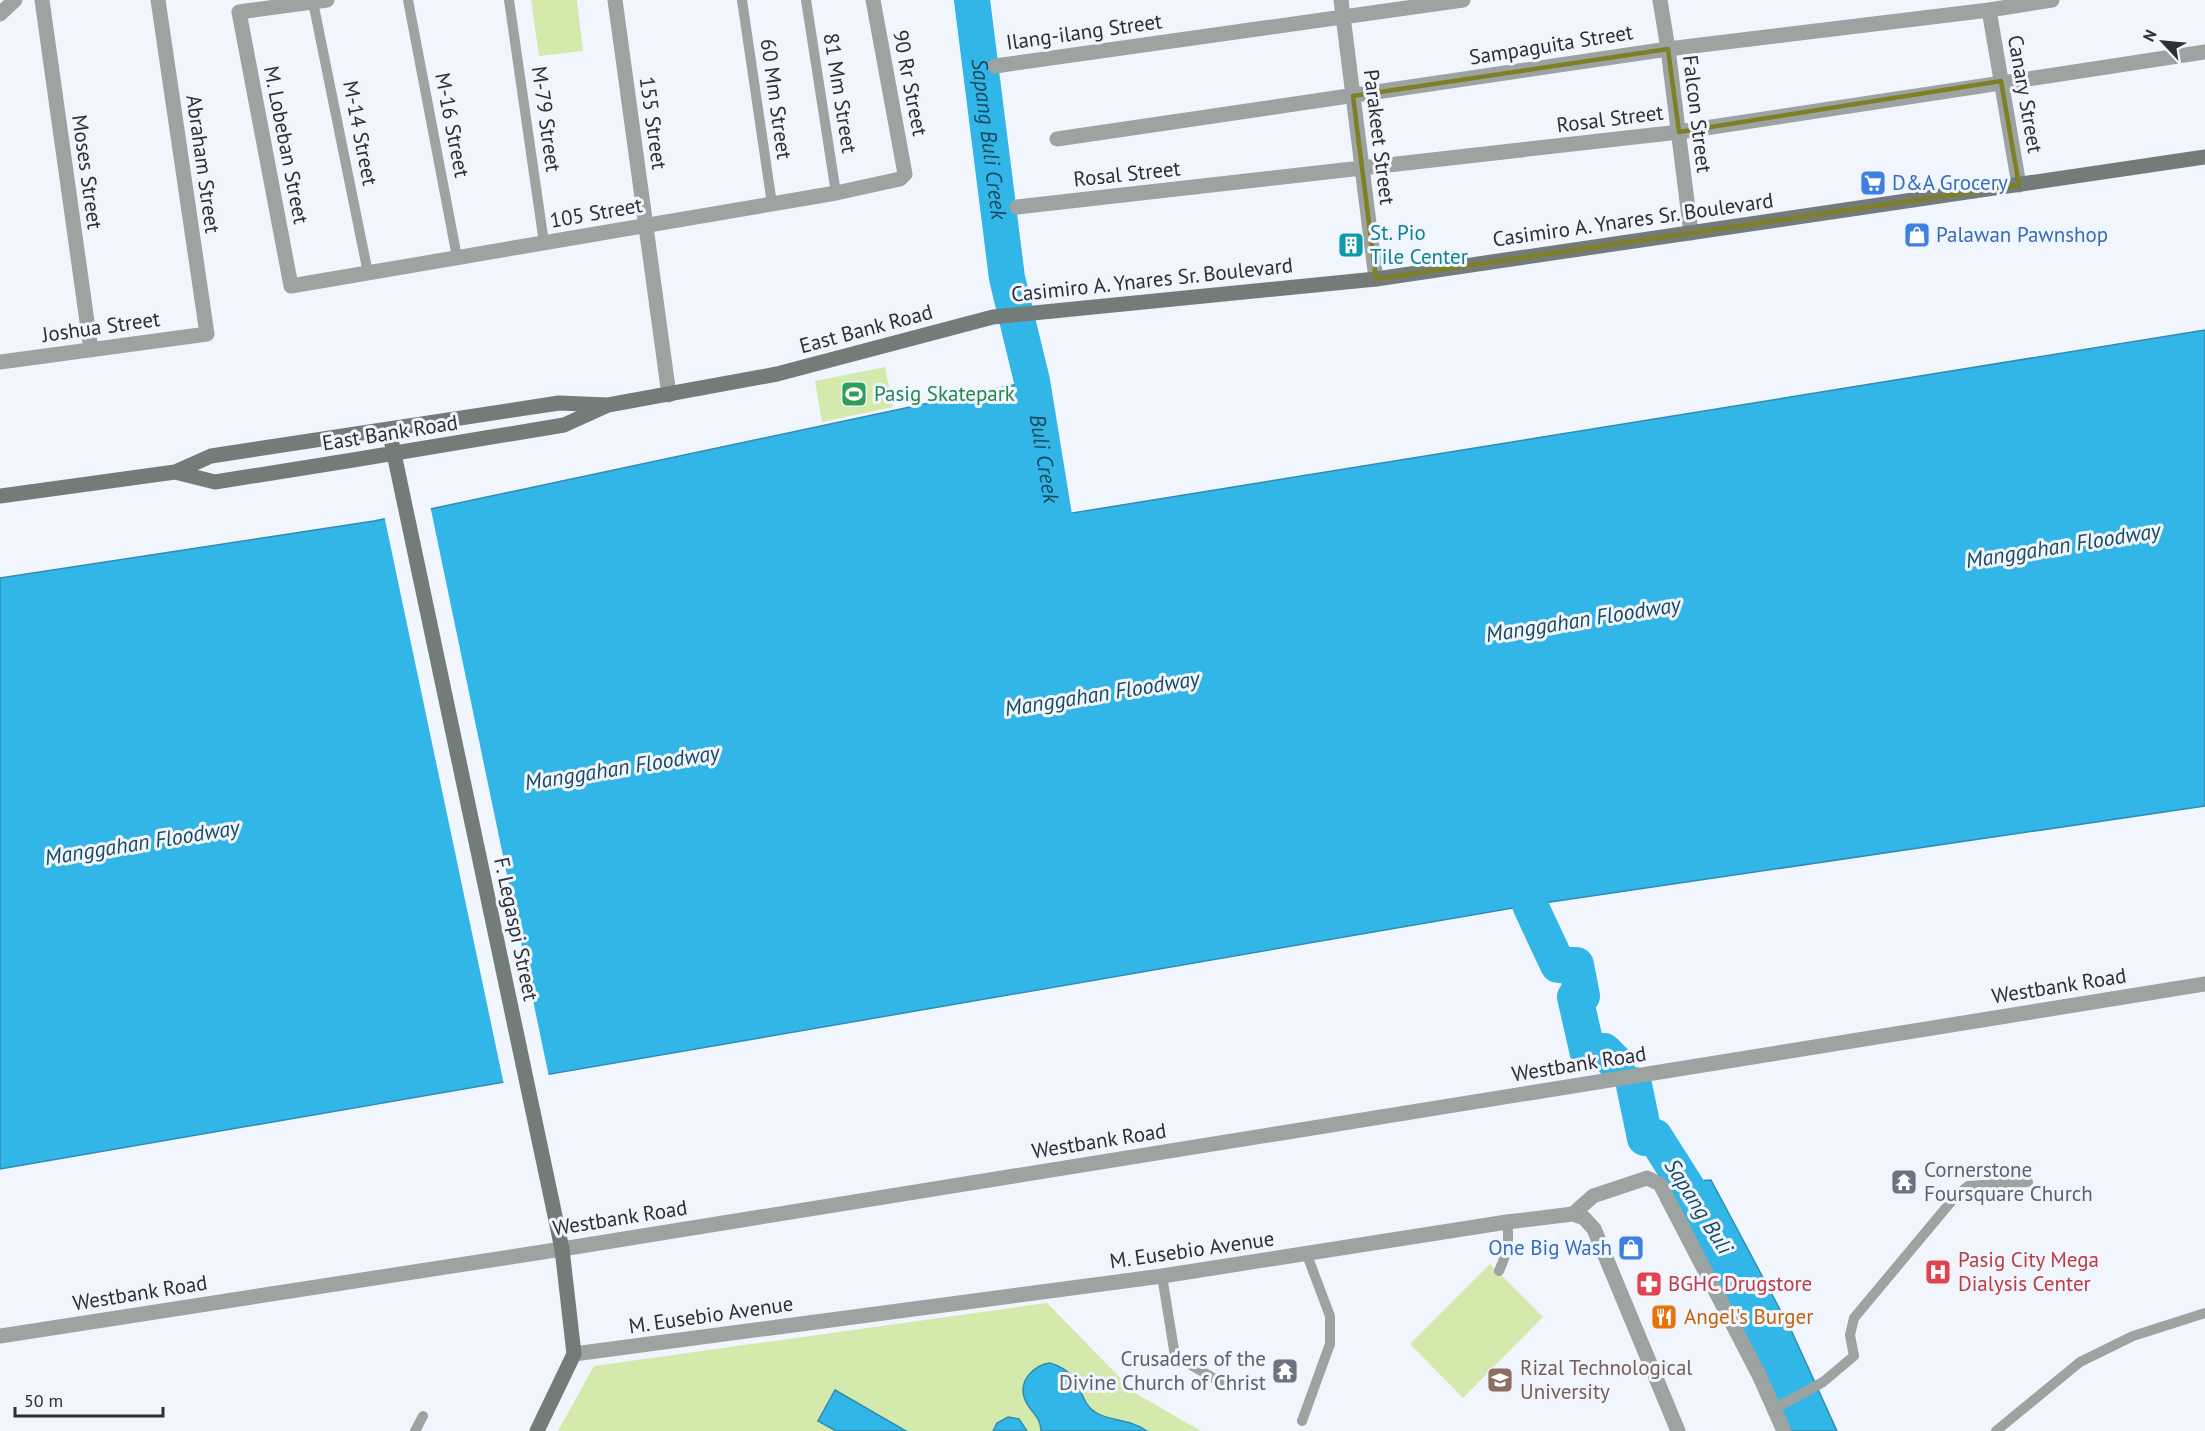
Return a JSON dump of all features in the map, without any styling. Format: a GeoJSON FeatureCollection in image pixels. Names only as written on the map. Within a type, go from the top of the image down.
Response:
{"type":"FeatureCollection","features":[{"type":"Feature","properties":{"kind":"main road","name":"Casimiro A. Ynares Sr. Boulevard"},"geometry":{"type":"LineString","coordinates":[[993,317],[1376,279],[2205,157]]}},
{"type":"Feature","properties":{"kind":"main road","name":"East Bank Road"},"geometry":{"type":"LineString","coordinates":[[0,496],[175,472],[211,456],[559,403],[608,405],[669,395],[777,375],[993,317]]}},
{"type":"Feature","properties":{"kind":"main road","name":"East Bank Road"},"geometry":{"type":"LineString","coordinates":[[175,472],[215,482],[564,425],[608,405]]}},
{"type":"Feature","properties":{"kind":"main road","name":"F. Legaspi Street"},"geometry":{"type":"LineString","coordinates":[[389,430],[562,1249],[574,1354]]}},
{"type":"Feature","properties":{"kind":"main road"},"geometry":{"type":"LineString","coordinates":[[537,1431],[574,1354]]}},
{"type":"Feature","properties":{"kind":"street"},"geometry":{"type":"LineString","coordinates":[[0,14],[15,0]]}},
{"type":"Feature","properties":{"kind":"street","name":"Moses Street"},"geometry":{"type":"LineString","coordinates":[[42,0],[91,350]]}},
{"type":"Feature","properties":{"kind":"street","name":"Abraham Street"},"geometry":{"type":"LineString","coordinates":[[158,0],[207,334]]}},
{"type":"Feature","properties":{"kind":"street","name":"155 Street"},"geometry":{"type":"LineString","coordinates":[[615,0],[669,395]]}},
{"type":"Feature","properties":{"kind":"street","name":"90 Rr Street"},"geometry":{"type":"LineString","coordinates":[[873,0],[905,174]]}},
{"type":"Feature","properties":{"kind":"street","name":"Parakeet Street"},"geometry":{"type":"LineString","coordinates":[[1341,0],[1376,279]]}},
{"type":"Feature","properties":{"kind":"street","name":"Ilang-ilang Street"},"geometry":{"type":"LineString","coordinates":[[995,66],[1463,0]]}},
{"type":"Feature","properties":{"kind":"street","name":"Falcon Street"},"geometry":{"type":"LineString","coordinates":[[1660,0],[1691,233]]}},
{"type":"Feature","properties":{"kind":"street","name":"Sampaguita Street"},"geometry":{"type":"LineString","coordinates":[[1057,139],[1668,49],[1989,10],[2008,3],[2052,0]]}},
{"type":"Feature","properties":{"kind":"street","name":"M. Lobeban Street"},"geometry":{"type":"LineString","coordinates":[[291,286],[239,12],[320,1]]}},
{"type":"Feature","properties":{"kind":"street","name":"Canary Street"},"geometry":{"type":"LineString","coordinates":[[1989,10],[2019,185]]}},
{"type":"Feature","properties":{"kind":"street","name":"Rosal Street"},"geometry":{"type":"LineString","coordinates":[[1017,207],[1363,170],[1679,132],[2001,81],[2205,52]]}},
{"type":"Feature","properties":{"kind":"street","name":"105 Street"},"geometry":{"type":"LineString","coordinates":[[291,286],[836,193],[900,179],[905,174]]}},
{"type":"Feature","properties":{"kind":"street","name":"Joshua Street"},"geometry":{"type":"LineString","coordinates":[[0,363],[207,334]]}},
{"type":"Feature","properties":{"kind":"street","name":"Westbank Road"},"geometry":{"type":"LineString","coordinates":[[0,1336],[562,1249],[2205,984]]}},
{"type":"Feature","properties":{"kind":"street"},"geometry":{"type":"LineString","coordinates":[[1678,1431],[1594,1229],[1584,1218],[1573,1214],[1593,1196],[1647,1178],[1659,1184],[1707,1271],[1776,1408],[1784,1431]]}},
{"type":"Feature","properties":{"kind":"street","name":"M. Eusebio Avenue"},"geometry":{"type":"LineString","coordinates":[[574,1354],[1162,1276],[1506,1222],[1573,1214]]}},
{"type":"Feature","properties":{"kind":"lane","name":"M-16 Street"},"geometry":{"type":"LineString","coordinates":[[408,0],[457,257]]}},
{"type":"Feature","properties":{"kind":"lane","name":"M-79 Street"},"geometry":{"type":"LineString","coordinates":[[509,0],[544,243]]}},
{"type":"Feature","properties":{"kind":"lane","name":"60 Mm Street"},"geometry":{"type":"LineString","coordinates":[[742,0],[772,204]]}},
{"type":"Feature","properties":{"kind":"lane","name":"81 Mm Street"},"geometry":{"type":"LineString","coordinates":[[806,0],[836,193]]}},
{"type":"Feature","properties":{"kind":"lane","name":"M-14 Street"},"geometry":{"type":"LineString","coordinates":[[320,1],[368,273]]}},
{"type":"Feature","properties":{"kind":"lane"},"geometry":{"type":"LineString","coordinates":[[1776,1408],[1823,1382],[1854,1356],[1850,1335],[1854,1318],[1955,1197],[1968,1186],[2028,1182]]}},
{"type":"Feature","properties":{"kind":"lane"},"geometry":{"type":"LineString","coordinates":[[1499,1271],[1510,1239],[1506,1222]]}},
{"type":"Feature","properties":{"kind":"lane"},"geometry":{"type":"LineString","coordinates":[[1302,1422],[1330,1344],[1330,1316],[1307,1255]]}},
{"type":"Feature","properties":{"kind":"lane"},"geometry":{"type":"LineString","coordinates":[[1162,1276],[1174,1356],[1224,1384]]}},
{"type":"Feature","properties":{"kind":"lane"},"geometry":{"type":"LineString","coordinates":[[1996,1431],[2080,1362],[2133,1336],[2205,1313]]}},
{"type":"Feature","properties":{"kind":"lane"},"geometry":{"type":"LineString","coordinates":[[416,1431],[423,1416]]}},
{"type":"Feature","properties":{"kind":"highlighted area"},"geometry":{"type":"Polygon","coordinates":[[[1668,49],[1679,132],[2001,81],[2019,185],[1376,279],[1353,96],[1668,49]]]}},
{"type":"Feature","properties":{"kind":"green space"},"geometry":{"type":"Polygon","coordinates":[[[531,0],[577,0],[583,51],[539,56],[531,0]]]}},
{"type":"Feature","properties":{"kind":"green space","name":"Pasig Skatepark"},"geometry":{"type":"Polygon","coordinates":[[[885,367],[893,407],[822,422],[815,381],[885,367]]]}},
{"type":"Feature","properties":{"kind":"green space"},"geometry":{"type":"Polygon","coordinates":[[[1490,1264],[1543,1317],[1463,1398],[1410,1344],[1490,1264]]]}},
{"type":"Feature","properties":{"kind":"green space"},"geometry":{"type":"Polygon","coordinates":[[[1047,1303],[1135,1393],[1201,1431],[558,1431],[594,1366],[1047,1303]]]}},
{"type":"Feature","properties":{"kind":"water","name":"Manggahan Floodway"},"geometry":{"type":"Polygon","coordinates":[[[2205,330],[2205,806],[1530,905],[0,1169],[0,578],[374,521],[1032,381],[1054,516],[2205,330]]]}},
{"type":"Feature","properties":{"kind":"water"},"geometry":{"type":"Polygon","coordinates":[[[1711,1180],[1792,1332],[1837,1431],[1790,1431],[1667,1183],[1711,1180]]]}},
{"type":"Feature","properties":{"kind":"water"},"geometry":{"type":"Polygon","coordinates":[[[1050,1363],[1070,1374],[1085,1401],[1095,1412],[1147,1431],[1041,1431],[1039,1421],[1028,1406],[1023,1390],[1026,1379],[1034,1370],[1050,1363]]]}},
{"type":"Feature","properties":{"kind":"water"},"geometry":{"type":"Polygon","coordinates":[[[835,1390],[906,1431],[836,1431],[818,1421],[835,1390]]]}},
{"type":"Feature","properties":{"kind":"water"},"geometry":{"type":"Polygon","coordinates":[[[1008,1417],[1019,1419],[1027,1431],[993,1431],[997,1423],[1008,1417]]]}},
{"type":"Feature","properties":{"kind":"pier"},"geometry":{"type":"Polygon","coordinates":[[[430,505],[549,1077],[504,1085],[384,515],[430,505]]]}},
{"type":"Feature","properties":{"kind":"waterway","name":"Buli Creek"},"geometry":{"type":"LineString","coordinates":[[972,0],[1007,278],[1032,381],[1054,516],[1042,561]]}},
{"type":"Feature","properties":{"kind":"waterway","name":"Sapang Buli"},"geometry":{"type":"LineString","coordinates":[[1530,905],[1558,965],[1576,965],[1582,996],[1575,997],[1588,1054],[1604,1051],[1617,1064]]}},
{"type":"Feature","properties":{"kind":"waterway","name":"Sapang Buli"},"geometry":{"type":"LineString","coordinates":[[1634,1085],[1645,1138],[1655,1137],[1710,1224]]}},
{"type":"Feature","properties":{"kind":"place","name":"D&A Grocery"},"geometry":{"type":"Point","coordinates":[1873,183]}},
{"type":"Feature","properties":{"kind":"place","name":"Palawan Pawnshop"},"geometry":{"type":"Point","coordinates":[1917,235]}},
{"type":"Feature","properties":{"kind":"place","name":"St. Pio Tile Center"},"geometry":{"type":"Point","coordinates":[1351,245]}},
{"type":"Feature","properties":{"kind":"place","name":"Pasig Skatepark"},"geometry":{"type":"Point","coordinates":[854,394]}},
{"type":"Feature","properties":{"kind":"place","name":"Cornerstone Foursquare Church"},"geometry":{"type":"Point","coordinates":[1904,1182]}},
{"type":"Feature","properties":{"kind":"place","name":"One Big Wash"},"geometry":{"type":"Point","coordinates":[1631,1248]}},
{"type":"Feature","properties":{"kind":"place","name":"Pasig City Mega Dialysis Center"},"geometry":{"type":"Point","coordinates":[1938,1272]}},
{"type":"Feature","properties":{"kind":"place","name":"BGHC Drugstore"},"geometry":{"type":"Point","coordinates":[1649,1284]}},
{"type":"Feature","properties":{"kind":"place","name":"Angel's Burger"},"geometry":{"type":"Point","coordinates":[1664,1317]}},
{"type":"Feature","properties":{"kind":"place","name":"Crusaders of the Divine Church of Christ"},"geometry":{"type":"Point","coordinates":[1285,1371]}},
{"type":"Feature","properties":{"kind":"place","name":"Rizal Technological University"},"geometry":{"type":"Point","coordinates":[1500,1380]}},
{"type":"Feature","properties":{"kind":"water label","name":"Sapang Buli Creek"},"geometry":{"type":"Point","coordinates":[990,139]}}]}
